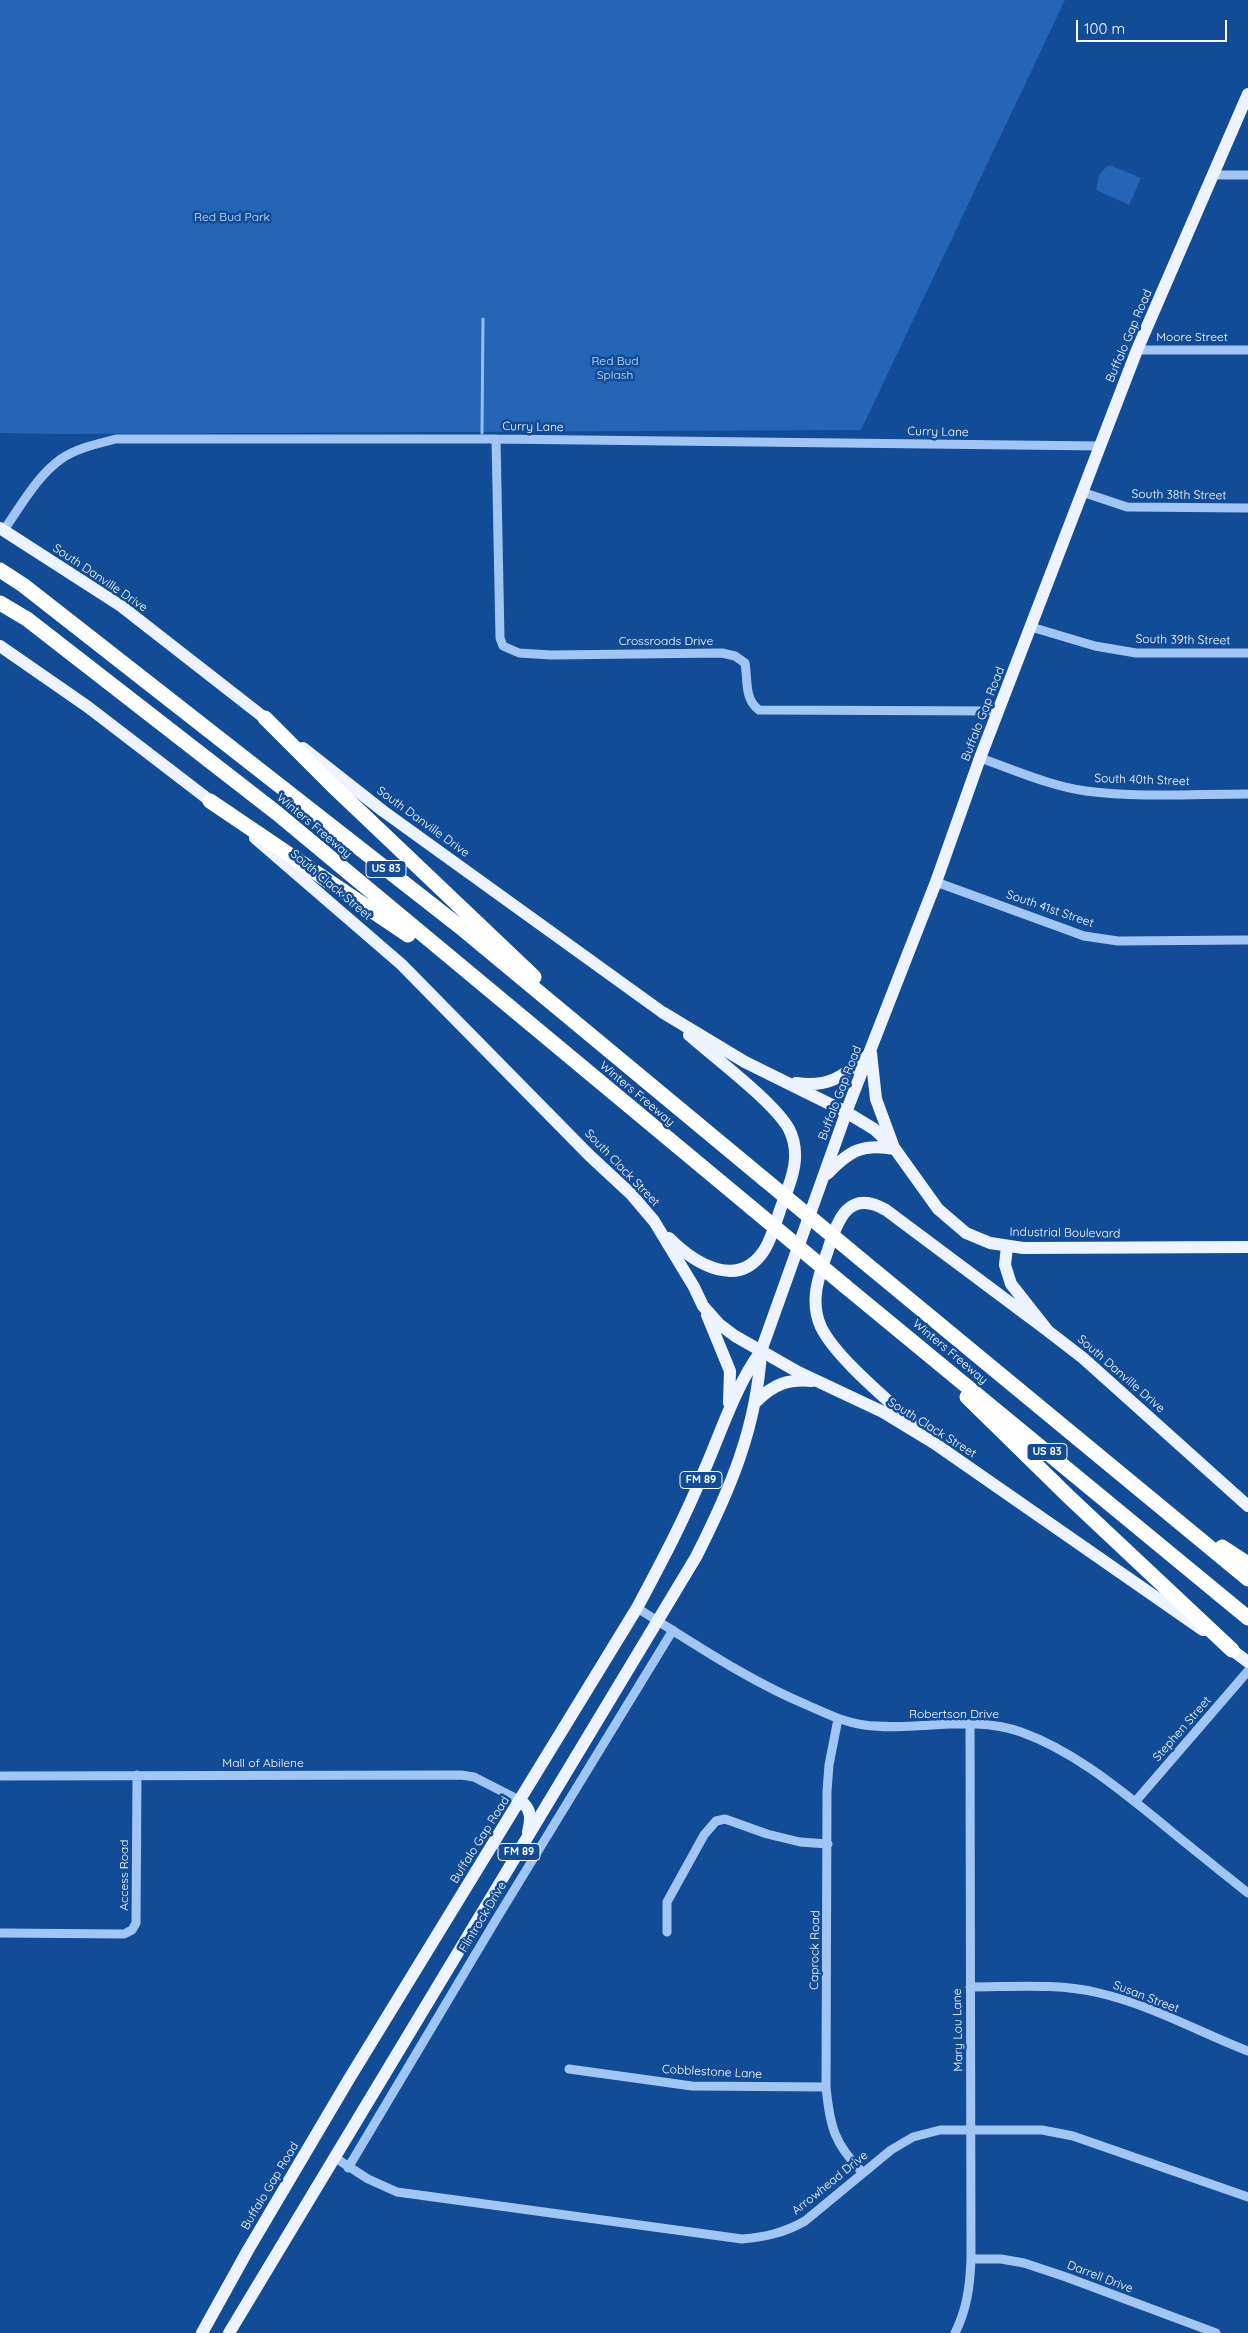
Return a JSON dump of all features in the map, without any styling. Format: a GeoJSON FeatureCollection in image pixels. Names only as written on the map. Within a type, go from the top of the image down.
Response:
{"type":"FeatureCollection","features":[{"type":"Feature","properties":{"kind":"highway","name":"Winters Freeway"},"geometry":{"type":"LineString","coordinates":[[0,570],[30,591],[459,926],[1248,1579]]}},
{"type":"Feature","properties":{"kind":"highway","name":"Winters Freeway"},"geometry":{"type":"LineString","coordinates":[[0,603],[27,619],[278,814],[477,982],[1248,1618]]}},
{"type":"Feature","properties":{"kind":"highway"},"geometry":{"type":"LineString","coordinates":[[264,718],[627,1066]]}},
{"type":"Feature","properties":{"kind":"highway"},"geometry":{"type":"LineString","coordinates":[[210,801],[477,982]]}},
{"type":"Feature","properties":{"kind":"highway"},"geometry":{"type":"LineString","coordinates":[[895,1326],[1068,1496],[1232,1650]]}},
{"type":"Feature","properties":{"kind":"highway"},"geometry":{"type":"LineString","coordinates":[[1159,1506],[1248,1564]]}},
{"type":"Feature","properties":{"kind":"main road","name":"Buffalo Gap Road"},"geometry":{"type":"LineString","coordinates":[[229,2333],[658,1621],[696,1557],[714,1522],[737,1466],[756,1402],[761,1351],[846,1112],[936,882],[980,758],[1137,350],[1248,94]]}},
{"type":"Feature","properties":{"kind":"main road","name":"South Danville Drive"},"geometry":{"type":"LineString","coordinates":[[2,529],[121,606],[383,811],[662,1012],[745,1062],[846,1112]]}},
{"type":"Feature","properties":{"kind":"main road","name":"South Clack Street"},"geometry":{"type":"LineString","coordinates":[[0,646],[88,707],[210,801],[401,964],[631,1194],[654,1222],[704,1306],[719,1324],[761,1351],[883,1412],[934,1442],[1248,1662]]}},
{"type":"Feature","properties":{"kind":"main road"},"geometry":{"type":"LineString","coordinates":[[654,1222],[680,1249],[709,1268],[718,1270],[738,1269],[754,1262],[766,1248],[796,1163],[793,1141],[782,1119],[662,1012]]}},
{"type":"Feature","properties":{"kind":"main road"},"geometry":{"type":"LineString","coordinates":[[784,1082],[811,1086],[839,1079],[870,1052]]}},
{"type":"Feature","properties":{"kind":"main road"},"geometry":{"type":"LineString","coordinates":[[870,1052],[876,1099],[895,1150]]}},
{"type":"Feature","properties":{"kind":"main road","name":"Industrial Boulevard"},"geometry":{"type":"LineString","coordinates":[[846,1112],[874,1129],[895,1150],[938,1209],[947,1218],[978,1239],[1007,1246],[1248,1247]]}},
{"type":"Feature","properties":{"kind":"main road"},"geometry":{"type":"LineString","coordinates":[[823,1178],[837,1164],[857,1149],[884,1147],[895,1150]]}},
{"type":"Feature","properties":{"kind":"main road"},"geometry":{"type":"LineString","coordinates":[[934,1442],[833,1346],[820,1325],[816,1302],[816,1283],[836,1225],[846,1210],[860,1203],[878,1205],[1048,1331]]}},
{"type":"Feature","properties":{"kind":"main road","name":"South Danville Drive"},"geometry":{"type":"LineString","coordinates":[[1007,1246],[1006,1265],[1011,1284],[1048,1331],[1083,1358],[1248,1506]]}},
{"type":"Feature","properties":{"kind":"main road"},"geometry":{"type":"LineString","coordinates":[[704,1306],[730,1371],[729,1409]]}},
{"type":"Feature","properties":{"kind":"main road","name":"Buffalo Gap Road"},"geometry":{"type":"LineString","coordinates":[[202,2333],[248,2250],[344,2088],[521,1801],[636,1608],[679,1528],[747,1370],[761,1351]]}},
{"type":"Feature","properties":{"kind":"main road"},"geometry":{"type":"LineString","coordinates":[[756,1402],[767,1390],[785,1382],[798,1380],[818,1381]]}},
{"type":"Feature","properties":{"kind":"main road"},"geometry":{"type":"LineString","coordinates":[[521,1801],[529,1810],[530,1816],[527,1838]]}},
{"type":"Feature","properties":{"kind":"street"},"geometry":{"type":"LineString","coordinates":[[1214,175],[1248,175]]}},
{"type":"Feature","properties":{"kind":"street","name":"Moore Street"},"geometry":{"type":"LineString","coordinates":[[1137,350],[1248,350]]}},
{"type":"Feature","properties":{"kind":"street","name":"Curry Lane"},"geometry":{"type":"LineString","coordinates":[[2,529],[46,473],[60,460],[84,448],[116,439],[496,439],[1100,446]]}},
{"type":"Feature","properties":{"kind":"street","name":"Crossroads Drive"},"geometry":{"type":"LineString","coordinates":[[496,439],[500,638],[503,646],[519,653],[551,655],[722,653],[735,656],[744,663],[747,692],[752,705],[759,710],[998,711]]}},
{"type":"Feature","properties":{"kind":"street","name":"South 38th Street"},"geometry":{"type":"LineString","coordinates":[[1082,492],[1126,507],[1248,508]]}},
{"type":"Feature","properties":{"kind":"street","name":"South 39th Street"},"geometry":{"type":"LineString","coordinates":[[1031,627],[1095,646],[1136,653],[1248,653]]}},
{"type":"Feature","properties":{"kind":"street","name":"South 40th Street"},"geometry":{"type":"LineString","coordinates":[[980,758],[1052,784],[1087,791],[1129,794],[1248,794]]}},
{"type":"Feature","properties":{"kind":"street","name":"South 41st Street"},"geometry":{"type":"LineString","coordinates":[[936,882],[1084,936],[1118,941],[1248,940]]}},
{"type":"Feature","properties":{"kind":"street","name":"Robertson Drive"},"geometry":{"type":"LineString","coordinates":[[636,1608],[773,1691],[838,1719],[864,1725],[899,1727],[1000,1726],[1021,1732],[1054,1746],[1085,1765],[1135,1802],[1248,1893]]}},
{"type":"Feature","properties":{"kind":"street","name":"Flintrock Drive"},"geometry":{"type":"LineString","coordinates":[[348,2168],[497,1918],[673,1630]]}},
{"type":"Feature","properties":{"kind":"street","name":"Stephen Street"},"geometry":{"type":"LineString","coordinates":[[1135,1802],[1248,1671]]}},
{"type":"Feature","properties":{"kind":"street","name":"Caprock Road"},"geometry":{"type":"LineString","coordinates":[[838,1719],[829,1774],[826,2087],[829,2115],[833,2130],[844,2154],[862,2172]]}},
{"type":"Feature","properties":{"kind":"street","name":"Mary Lou Lane"},"geometry":{"type":"LineString","coordinates":[[955,2333],[964,2315],[969,2291],[971,2259],[970,1725]]}},
{"type":"Feature","properties":{"kind":"street","name":"Access Road"},"geometry":{"type":"LineString","coordinates":[[0,1933],[124,1934],[132,1930],[136,1923],[137,1775]]}},
{"type":"Feature","properties":{"kind":"street","name":"Mall of Abilene"},"geometry":{"type":"LineString","coordinates":[[0,1776],[461,1775],[474,1777],[521,1801]]}},
{"type":"Feature","properties":{"kind":"street"},"geometry":{"type":"LineString","coordinates":[[667,1932],[668,1902],[700,1843],[716,1821],[725,1819],[767,1834],[800,1842],[828,1844]]}},
{"type":"Feature","properties":{"kind":"street","name":"Susan Street"},"geometry":{"type":"LineString","coordinates":[[970,1987],[1070,1989],[1098,1992],[1132,2003],[1248,2051]]}},
{"type":"Feature","properties":{"kind":"street","name":"Cobblestone Lane"},"geometry":{"type":"LineString","coordinates":[[569,2069],[692,2086],[826,2087]]}},
{"type":"Feature","properties":{"kind":"street","name":"Arrowhead Drive"},"geometry":{"type":"LineString","coordinates":[[334,2157],[348,2168],[397,2192],[742,2239],[768,2236],[789,2230],[805,2221],[891,2150],[913,2137],[940,2130],[1042,2130],[1073,2136],[1248,2197]]}},
{"type":"Feature","properties":{"kind":"street","name":"Darrell Drive"},"geometry":{"type":"LineString","coordinates":[[971,2259],[1001,2259],[1024,2263],[1216,2333]]}},
{"type":"Feature","properties":{"kind":"green space","name":"Red Bud Park"},"geometry":{"type":"Polygon","coordinates":[[[0,0],[1065,0],[861,430],[58,434],[0,433],[0,0]]]}},
{"type":"Feature","properties":{"kind":"green space"},"geometry":{"type":"Polygon","coordinates":[[[1107,166],[1112,166],[1141,178],[1129,205],[1096,190],[1099,175],[1107,166]]]}},
{"type":"Feature","properties":{"kind":"waterway"},"geometry":{"type":"LineString","coordinates":[[482,433],[483,319]]}},
{"type":"Feature","properties":{"kind":"park label","name":"Red Bud Splash"},"geometry":{"type":"Point","coordinates":[615,368]}}]}
